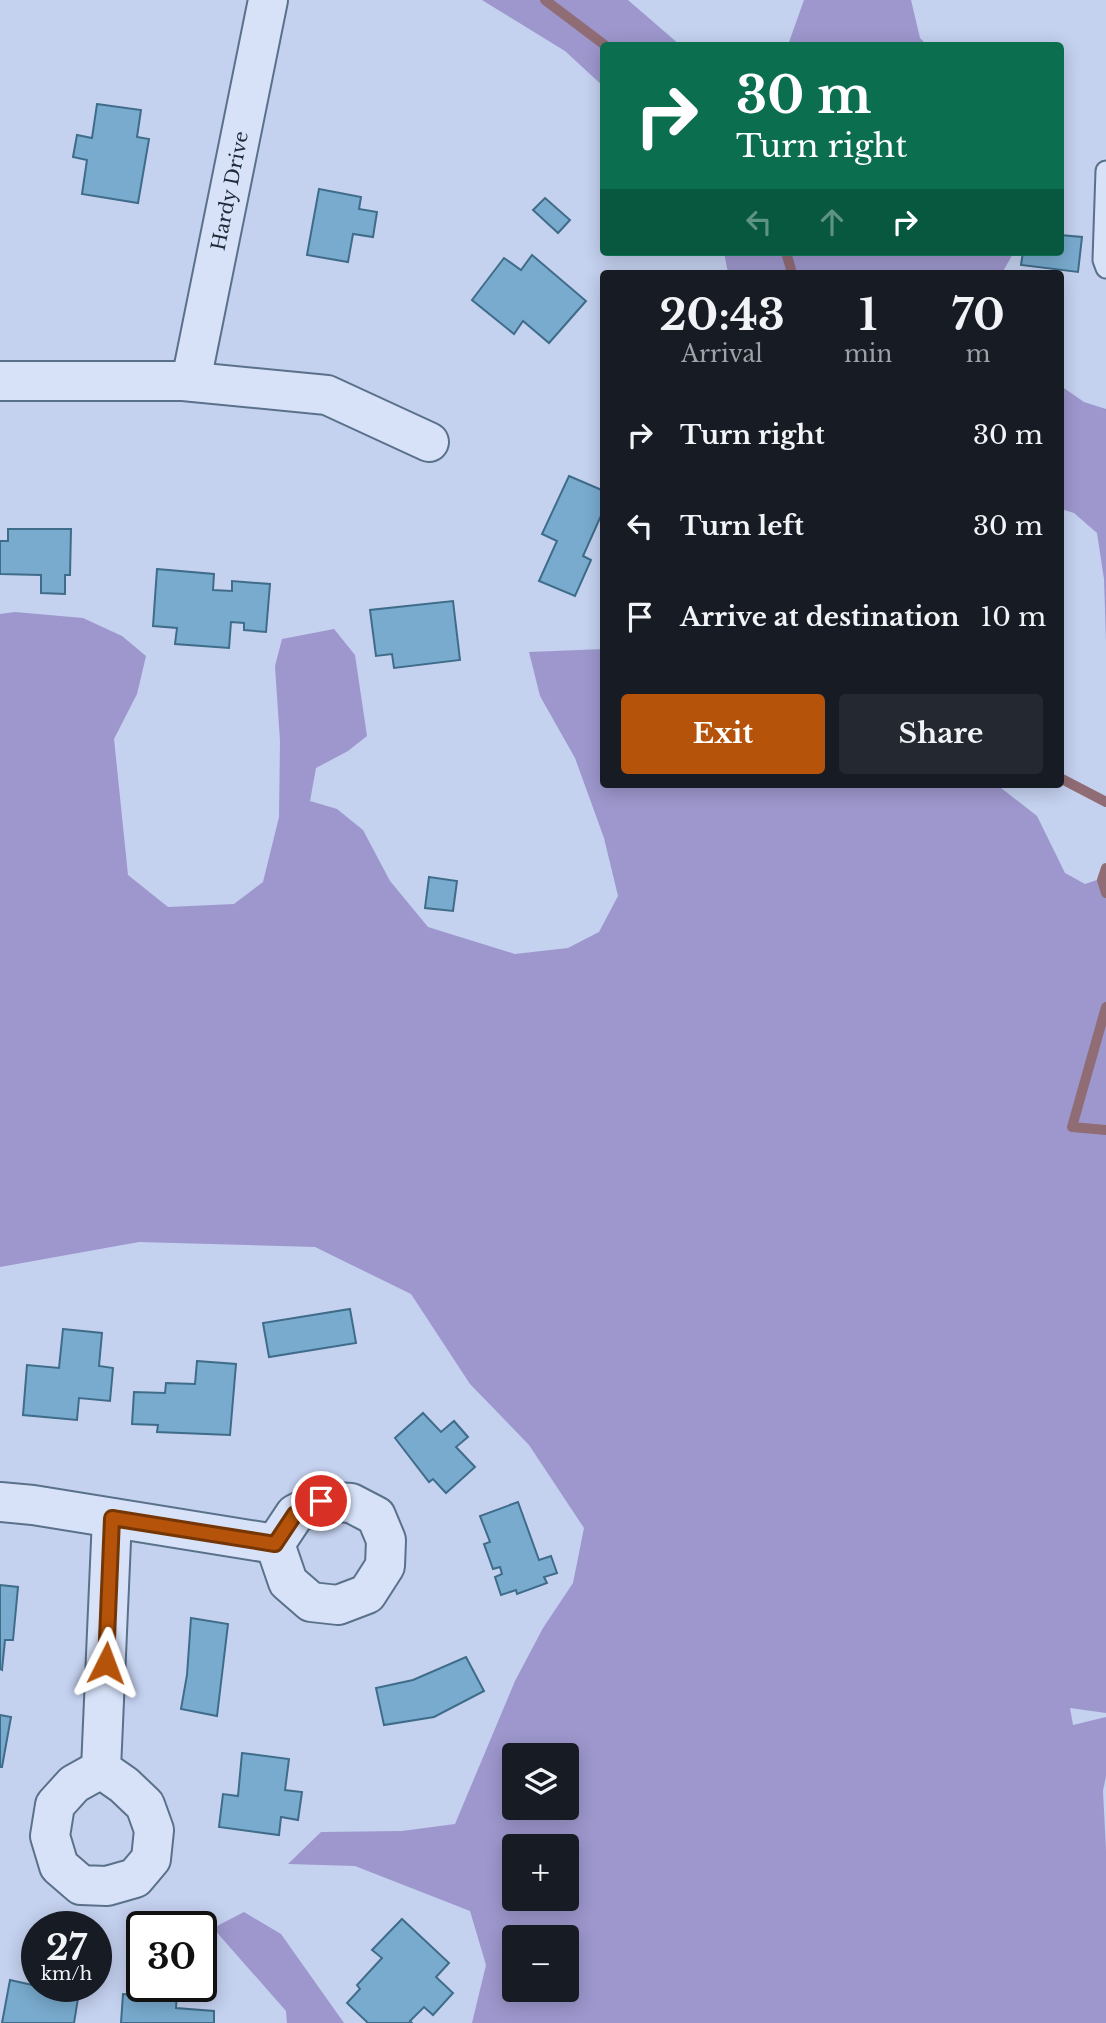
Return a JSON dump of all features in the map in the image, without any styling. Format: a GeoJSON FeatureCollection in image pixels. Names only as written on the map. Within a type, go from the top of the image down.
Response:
{"type":"FeatureCollection","features":[{"type":"Feature","properties":{"kind":"street","name":"Hardy Drive"},"geometry":{"type":"LineString","coordinates":[[191,381],[268,0]]}},
{"type":"Feature","properties":{"kind":"street"},"geometry":{"type":"LineString","coordinates":[[0,381],[191,381],[327,395],[429,442]]}},
{"type":"Feature","properties":{"kind":"street"},"geometry":{"type":"LineString","coordinates":[[0,1502],[275,1544]]}},
{"type":"Feature","properties":{"kind":"street"},"geometry":{"type":"LineString","coordinates":[[101,1769],[112,1518]]}},
{"type":"Feature","properties":{"kind":"lane"},"geometry":{"type":"LineString","coordinates":[[1106,171],[1103,260],[1106,268]]}},
{"type":"Feature","properties":{"kind":"shaded area"},"geometry":{"type":"Polygon","coordinates":[[[482,0],[628,0],[677,42],[600,42],[600,83],[565,51],[482,0]]]}},
{"type":"Feature","properties":{"kind":"shaded area"},"geometry":{"type":"Polygon","coordinates":[[[804,0],[911,0],[920,38],[924,42],[789,42],[804,0]]]}},
{"type":"Feature","properties":{"kind":"shaded area"},"geometry":{"type":"Polygon","coordinates":[[[725,256],[1012,256],[1004,270],[727,270],[725,256]]]}},
{"type":"Feature","properties":{"kind":"shaded area"},"geometry":{"type":"Polygon","coordinates":[[[1064,388],[1084,402],[1106,409],[1106,641],[1104,579],[1097,533],[1074,513],[1064,510],[1064,388]]]}},
{"type":"Feature","properties":{"kind":"shaded area"},"geometry":{"type":"Polygon","coordinates":[[[15,612],[83,618],[122,636],[146,656],[137,694],[114,739],[128,875],[168,907],[234,904],[263,882],[279,817],[280,741],[275,666],[282,639],[334,629],[355,655],[367,736],[348,751],[316,768],[310,801],[337,809],[363,830],[390,881],[428,927],[515,954],[568,948],[599,932],[618,896],[604,838],[575,758],[540,696],[529,652],[600,649],[600,788],[1001,788],[1037,816],[1065,873],[1085,884],[1106,877],[1106,1713],[1070,1708],[1073,1725],[1106,1717],[1106,1776],[1103,1791],[1106,1850],[1106,2023],[472,2023],[486,1965],[470,1911],[355,1866],[288,1864],[321,1832],[402,1831],[455,1824],[515,1681],[543,1628],[573,1583],[584,1528],[529,1445],[470,1384],[411,1294],[315,1247],[139,1242],[0,1267],[0,614],[15,612]]]}},
{"type":"Feature","properties":{"kind":"shaded area"},"geometry":{"type":"Polygon","coordinates":[[[244,1912],[281,1934],[344,2023],[287,2023],[286,2011],[217,1933],[217,1926],[244,1912]]]}},
{"type":"Feature","properties":{"kind":"building"},"geometry":{"type":"Polygon","coordinates":[[[97,104],[141,110],[137,137],[149,139],[138,203],[82,194],[87,160],[73,157],[77,135],[92,138],[97,104]]]}},
{"type":"Feature","properties":{"kind":"building"},"geometry":{"type":"Polygon","coordinates":[[[319,189],[361,197],[359,209],[377,212],[373,237],[353,234],[348,262],[307,255],[319,189]]]}},
{"type":"Feature","properties":{"kind":"building"},"geometry":{"type":"Polygon","coordinates":[[[545,198],[570,220],[558,233],[533,210],[545,198]]]}},
{"type":"Feature","properties":{"kind":"building"},"geometry":{"type":"Polygon","coordinates":[[[1064,235],[1082,237],[1078,272],[1021,265],[1022,256],[1064,256],[1064,235]]]}},
{"type":"Feature","properties":{"kind":"building"},"geometry":{"type":"Polygon","coordinates":[[[532,255],[586,301],[549,343],[523,321],[514,334],[472,300],[504,258],[521,270],[532,255]]]}},
{"type":"Feature","properties":{"kind":"building"},"geometry":{"type":"Polygon","coordinates":[[[569,476],[600,489],[600,518],[583,556],[591,560],[575,596],[539,581],[557,541],[542,534],[569,476]]]}},
{"type":"Feature","properties":{"kind":"building"},"geometry":{"type":"Polygon","coordinates":[[[8,529],[71,529],[70,575],[65,575],[65,594],[41,593],[41,575],[0,574],[0,541],[8,541],[8,529]]]}},
{"type":"Feature","properties":{"kind":"building"},"geometry":{"type":"Polygon","coordinates":[[[157,569],[214,574],[213,590],[232,591],[232,581],[270,584],[266,632],[244,630],[244,623],[231,622],[229,648],[175,644],[177,628],[153,626],[157,569]]]}},
{"type":"Feature","properties":{"kind":"building"},"geometry":{"type":"Polygon","coordinates":[[[453,601],[460,660],[394,668],[392,654],[376,656],[370,610],[453,601]]]}},
{"type":"Feature","properties":{"kind":"building"},"geometry":{"type":"Polygon","coordinates":[[[429,877],[457,881],[453,911],[425,908],[429,877]]]}},
{"type":"Feature","properties":{"kind":"building"},"geometry":{"type":"Polygon","coordinates":[[[350,1309],[356,1343],[269,1357],[263,1323],[350,1309]]]}},
{"type":"Feature","properties":{"kind":"building"},"geometry":{"type":"Polygon","coordinates":[[[63,1329],[102,1333],[99,1366],[113,1368],[110,1401],[79,1398],[77,1420],[23,1415],[27,1365],[59,1368],[63,1329]]]}},
{"type":"Feature","properties":{"kind":"building"},"geometry":{"type":"Polygon","coordinates":[[[197,1361],[236,1364],[230,1435],[157,1432],[158,1425],[132,1424],[134,1392],[165,1393],[166,1383],[195,1384],[197,1361]]]}},
{"type":"Feature","properties":{"kind":"building"},"geometry":{"type":"Polygon","coordinates":[[[423,1413],[441,1432],[454,1421],[468,1437],[456,1447],[475,1467],[446,1493],[433,1479],[429,1482],[395,1438],[423,1413]]]}},
{"type":"Feature","properties":{"kind":"building"},"geometry":{"type":"Polygon","coordinates":[[[518,1502],[539,1560],[551,1556],[557,1573],[544,1577],[547,1583],[517,1594],[516,1590],[501,1595],[495,1577],[502,1574],[500,1567],[493,1569],[484,1544],[490,1542],[480,1516],[518,1502]]]}},
{"type":"Feature","properties":{"kind":"building"},"geometry":{"type":"Polygon","coordinates":[[[0,1585],[18,1587],[13,1640],[5,1640],[2,1670],[0,1669],[0,1585]]]}},
{"type":"Feature","properties":{"kind":"building"},"geometry":{"type":"Polygon","coordinates":[[[191,1618],[228,1624],[217,1716],[181,1709],[187,1675],[191,1618]]]}},
{"type":"Feature","properties":{"kind":"building"},"geometry":{"type":"Polygon","coordinates":[[[466,1657],[484,1691],[434,1717],[384,1725],[376,1688],[413,1680],[466,1657]]]}},
{"type":"Feature","properties":{"kind":"building"},"geometry":{"type":"Polygon","coordinates":[[[0,1715],[11,1717],[2,1767],[0,1767],[0,1715]]]}},
{"type":"Feature","properties":{"kind":"building"},"geometry":{"type":"Polygon","coordinates":[[[242,1753],[289,1759],[285,1790],[302,1792],[298,1820],[281,1817],[279,1835],[219,1827],[223,1794],[238,1796],[242,1753]]]}},
{"type":"Feature","properties":{"kind":"building"},"geometry":{"type":"Polygon","coordinates":[[[402,1919],[449,1963],[436,1977],[453,1993],[433,2015],[424,2007],[410,2021],[412,2023],[368,2023],[347,2003],[360,1989],[357,1985],[382,1958],[372,1950],[402,1919]]]}},
{"type":"Feature","properties":{"kind":"building"},"geometry":{"type":"Polygon","coordinates":[[[10,1980],[21,1982],[21,2002],[77,2002],[74,2023],[2,2023],[10,1980]]]}},
{"type":"Feature","properties":{"kind":"building"},"geometry":{"type":"Polygon","coordinates":[[[123,1994],[126,1994],[126,2002],[176,2002],[176,2008],[214,2011],[214,2023],[121,2023],[123,1994]]]}},
{"type":"Feature","properties":{"kind":"waterway"},"geometry":{"type":"LineString","coordinates":[[545,0],[601,42]]}},
{"type":"Feature","properties":{"kind":"waterway"},"geometry":{"type":"LineString","coordinates":[[787,256],[791,270]]}},
{"type":"Feature","properties":{"kind":"waterway"},"geometry":{"type":"LineString","coordinates":[[1064,780],[1106,802]]}},
{"type":"Feature","properties":{"kind":"waterway"},"geometry":{"type":"LineString","coordinates":[[1106,868],[1102,880],[1106,893]]}},
{"type":"Feature","properties":{"kind":"waterway"},"geometry":{"type":"LineString","coordinates":[[1106,1007],[1072,1127],[1106,1130]]}},
{"type":"Feature","properties":{"kind":"route"},"geometry":{"type":"LineString","coordinates":[[106,1663],[112,1518],[275,1544],[295,1514],[321,1501]]}}]}
